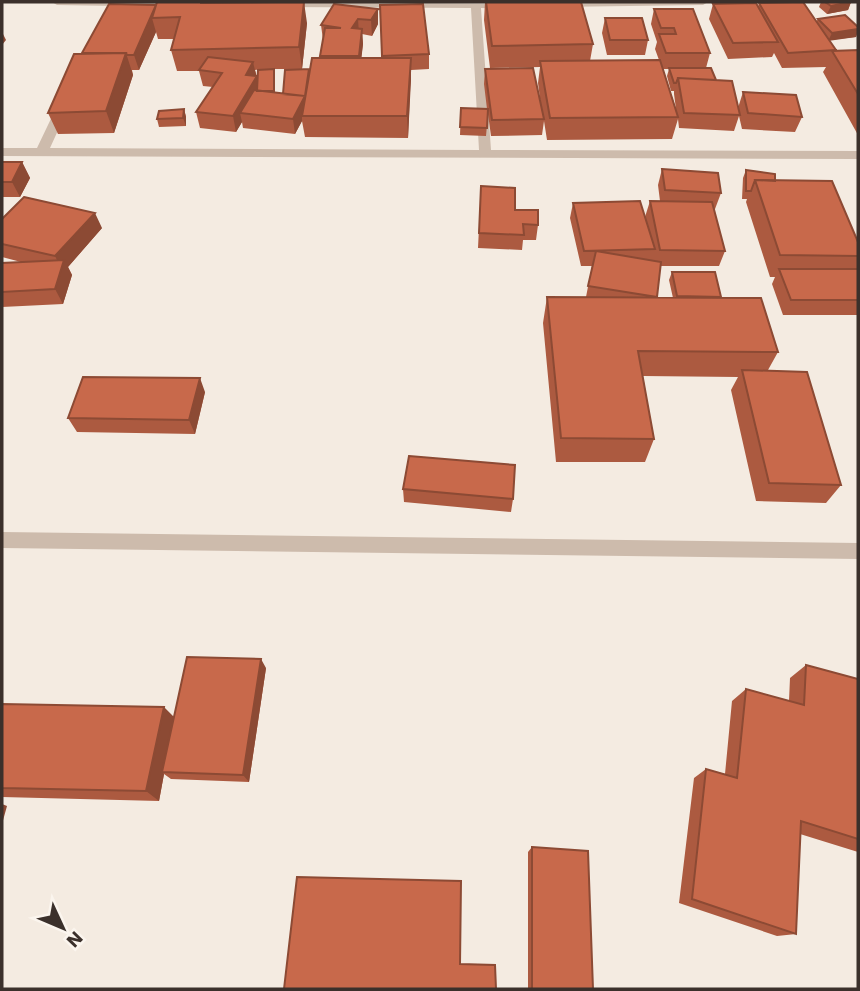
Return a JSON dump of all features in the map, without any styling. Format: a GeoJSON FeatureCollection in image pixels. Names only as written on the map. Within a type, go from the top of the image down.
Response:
{"type":"FeatureCollection","features":[{"type":"Feature","properties":{"kind":"street"},"geometry":{"type":"LineString","coordinates":[[57,2],[192,4]]}},
{"type":"Feature","properties":{"kind":"street"},"geometry":{"type":"LineString","coordinates":[[275,4],[427,2],[517,6]]}},
{"type":"Feature","properties":{"kind":"street"},"geometry":{"type":"LineString","coordinates":[[544,5],[703,2]]}},
{"type":"Feature","properties":{"kind":"street"},"geometry":{"type":"LineString","coordinates":[[103,17],[109,3]]}},
{"type":"Feature","properties":{"kind":"street"},"geometry":{"type":"LineString","coordinates":[[476,4],[485,154]]}},
{"type":"Feature","properties":{"kind":"street"},"geometry":{"type":"LineString","coordinates":[[42,152],[70,91]]}},
{"type":"Feature","properties":{"kind":"street"},"geometry":{"type":"LineString","coordinates":[[2,152],[858,155]]}},
{"type":"Feature","properties":{"kind":"street"},"geometry":{"type":"LineString","coordinates":[[2,540],[858,551]]}},
{"type":"Feature","properties":{"kind":"building"},"geometry":{"type":"Polygon","coordinates":[[[157,2],[304,2],[299,47],[171,50],[180,17],[152,18],[157,2]]]}},
{"type":"Feature","properties":{"kind":"building"},"geometry":{"type":"Polygon","coordinates":[[[486,2],[581,2],[593,44],[492,46],[486,2]]]}},
{"type":"Feature","properties":{"kind":"building"},"geometry":{"type":"Polygon","coordinates":[[[803,2],[836,50],[788,53],[759,3],[803,2]]]}},
{"type":"Feature","properties":{"kind":"building"},"geometry":{"type":"Polygon","coordinates":[[[825,2],[851,2],[831,6],[825,2]]]}},
{"type":"Feature","properties":{"kind":"building"},"geometry":{"type":"Polygon","coordinates":[[[756,3],[778,42],[733,43],[713,4],[756,3]]]}},
{"type":"Feature","properties":{"kind":"building"},"geometry":{"type":"Polygon","coordinates":[[[109,4],[156,5],[134,55],[82,53],[109,4]]]}},
{"type":"Feature","properties":{"kind":"building"},"geometry":{"type":"Polygon","coordinates":[[[334,4],[378,9],[371,20],[358,19],[352,28],[362,29],[359,56],[320,56],[325,28],[341,28],[321,25],[334,4]]]}},
{"type":"Feature","properties":{"kind":"building"},"geometry":{"type":"Polygon","coordinates":[[[423,4],[429,54],[382,56],[380,5],[423,4]]]}},
{"type":"Feature","properties":{"kind":"building"},"geometry":{"type":"Polygon","coordinates":[[[654,9],[693,9],[710,53],[666,53],[659,34],[676,34],[674,28],[661,28],[654,9]]]}},
{"type":"Feature","properties":{"kind":"building"},"geometry":{"type":"Polygon","coordinates":[[[845,15],[858,29],[832,33],[818,19],[845,15]]]}},
{"type":"Feature","properties":{"kind":"building"},"geometry":{"type":"Polygon","coordinates":[[[605,18],[642,18],[648,40],[610,40],[605,18]]]}},
{"type":"Feature","properties":{"kind":"building"},"geometry":{"type":"Polygon","coordinates":[[[858,50],[858,94],[832,51],[858,50]]]}},
{"type":"Feature","properties":{"kind":"building"},"geometry":{"type":"Polygon","coordinates":[[[126,53],[106,111],[48,113],[74,54],[126,53]]]}},
{"type":"Feature","properties":{"kind":"building"},"geometry":{"type":"Polygon","coordinates":[[[208,57],[253,62],[246,75],[257,76],[233,116],[196,112],[222,73],[199,70],[208,57]]]}},
{"type":"Feature","properties":{"kind":"building"},"geometry":{"type":"Polygon","coordinates":[[[312,58],[411,58],[407,116],[302,116],[312,58]]]}},
{"type":"Feature","properties":{"kind":"building"},"geometry":{"type":"Polygon","coordinates":[[[660,60],[678,117],[550,118],[540,61],[660,60]]]}},
{"type":"Feature","properties":{"kind":"building"},"geometry":{"type":"Polygon","coordinates":[[[533,68],[544,119],[492,120],[485,69],[533,68]]]}},
{"type":"Feature","properties":{"kind":"building"},"geometry":{"type":"Polygon","coordinates":[[[669,68],[711,68],[716,80],[678,78],[674,83],[669,68]]]}},
{"type":"Feature","properties":{"kind":"building"},"geometry":{"type":"Polygon","coordinates":[[[274,69],[274,91],[257,91],[258,70],[274,69]]]}},
{"type":"Feature","properties":{"kind":"building"},"geometry":{"type":"Polygon","coordinates":[[[309,69],[305,96],[283,94],[285,70],[309,69]]]}},
{"type":"Feature","properties":{"kind":"building"},"geometry":{"type":"Polygon","coordinates":[[[678,78],[732,81],[740,115],[684,113],[678,78]]]}},
{"type":"Feature","properties":{"kind":"building"},"geometry":{"type":"Polygon","coordinates":[[[254,90],[305,96],[293,119],[240,113],[254,90]]]}},
{"type":"Feature","properties":{"kind":"building"},"geometry":{"type":"Polygon","coordinates":[[[743,92],[796,95],[802,117],[748,113],[743,92]]]}},
{"type":"Feature","properties":{"kind":"building"},"geometry":{"type":"Polygon","coordinates":[[[461,108],[488,109],[487,128],[460,127],[461,108]]]}},
{"type":"Feature","properties":{"kind":"building"},"geometry":{"type":"Polygon","coordinates":[[[184,109],[183,118],[157,119],[159,111],[184,109]]]}},
{"type":"Feature","properties":{"kind":"building"},"geometry":{"type":"Polygon","coordinates":[[[2,162],[22,162],[12,182],[2,182],[2,162]]]}},
{"type":"Feature","properties":{"kind":"building"},"geometry":{"type":"Polygon","coordinates":[[[662,169],[718,173],[721,193],[665,190],[662,169]]]}},
{"type":"Feature","properties":{"kind":"building"},"geometry":{"type":"Polygon","coordinates":[[[746,170],[775,174],[775,181],[755,180],[751,191],[746,191],[746,170]]]}},
{"type":"Feature","properties":{"kind":"building"},"geometry":{"type":"Polygon","coordinates":[[[755,180],[832,181],[858,242],[858,256],[780,255],[755,180]]]}},
{"type":"Feature","properties":{"kind":"building"},"geometry":{"type":"Polygon","coordinates":[[[481,186],[515,188],[515,210],[538,210],[538,225],[523,224],[524,235],[479,233],[481,186]]]}},
{"type":"Feature","properties":{"kind":"building"},"geometry":{"type":"Polygon","coordinates":[[[24,197],[95,213],[55,256],[2,244],[2,219],[24,197]]]}},
{"type":"Feature","properties":{"kind":"building"},"geometry":{"type":"Polygon","coordinates":[[[640,201],[655,249],[584,251],[573,203],[640,201]]]}},
{"type":"Feature","properties":{"kind":"building"},"geometry":{"type":"Polygon","coordinates":[[[650,201],[712,202],[725,251],[660,250],[650,201]]]}},
{"type":"Feature","properties":{"kind":"building"},"geometry":{"type":"Polygon","coordinates":[[[596,251],[661,262],[657,297],[588,286],[596,251]]]}},
{"type":"Feature","properties":{"kind":"building"},"geometry":{"type":"Polygon","coordinates":[[[64,260],[55,289],[2,292],[2,263],[64,260]]]}},
{"type":"Feature","properties":{"kind":"building"},"geometry":{"type":"Polygon","coordinates":[[[779,269],[858,269],[858,300],[791,300],[779,269]]]}},
{"type":"Feature","properties":{"kind":"building"},"geometry":{"type":"Polygon","coordinates":[[[672,272],[715,272],[721,297],[677,296],[672,272]]]}},
{"type":"Feature","properties":{"kind":"building"},"geometry":{"type":"Polygon","coordinates":[[[547,297],[761,298],[778,352],[638,351],[654,439],[561,438],[547,297]]]}},
{"type":"Feature","properties":{"kind":"building"},"geometry":{"type":"Polygon","coordinates":[[[742,370],[807,372],[841,485],[769,483],[742,370]]]}},
{"type":"Feature","properties":{"kind":"building"},"geometry":{"type":"Polygon","coordinates":[[[83,377],[200,378],[189,420],[68,418],[83,377]]]}},
{"type":"Feature","properties":{"kind":"building"},"geometry":{"type":"Polygon","coordinates":[[[409,456],[515,465],[513,499],[403,489],[409,456]]]}},
{"type":"Feature","properties":{"kind":"building"},"geometry":{"type":"Polygon","coordinates":[[[187,657],[261,659],[243,775],[162,772],[187,657]]]}},
{"type":"Feature","properties":{"kind":"building"},"geometry":{"type":"Polygon","coordinates":[[[806,665],[858,679],[858,839],[801,821],[796,934],[692,899],[706,769],[737,778],[746,689],[804,705],[806,665]]]}},
{"type":"Feature","properties":{"kind":"building"},"geometry":{"type":"Polygon","coordinates":[[[2,704],[164,707],[146,791],[2,788],[2,704]]]}},
{"type":"Feature","properties":{"kind":"building"},"geometry":{"type":"Polygon","coordinates":[[[532,847],[588,851],[593,989],[532,989],[532,847]]]}},
{"type":"Feature","properties":{"kind":"building"},"geometry":{"type":"Polygon","coordinates":[[[297,877],[461,881],[460,964],[495,965],[496,989],[284,989],[297,877]]]}}]}
